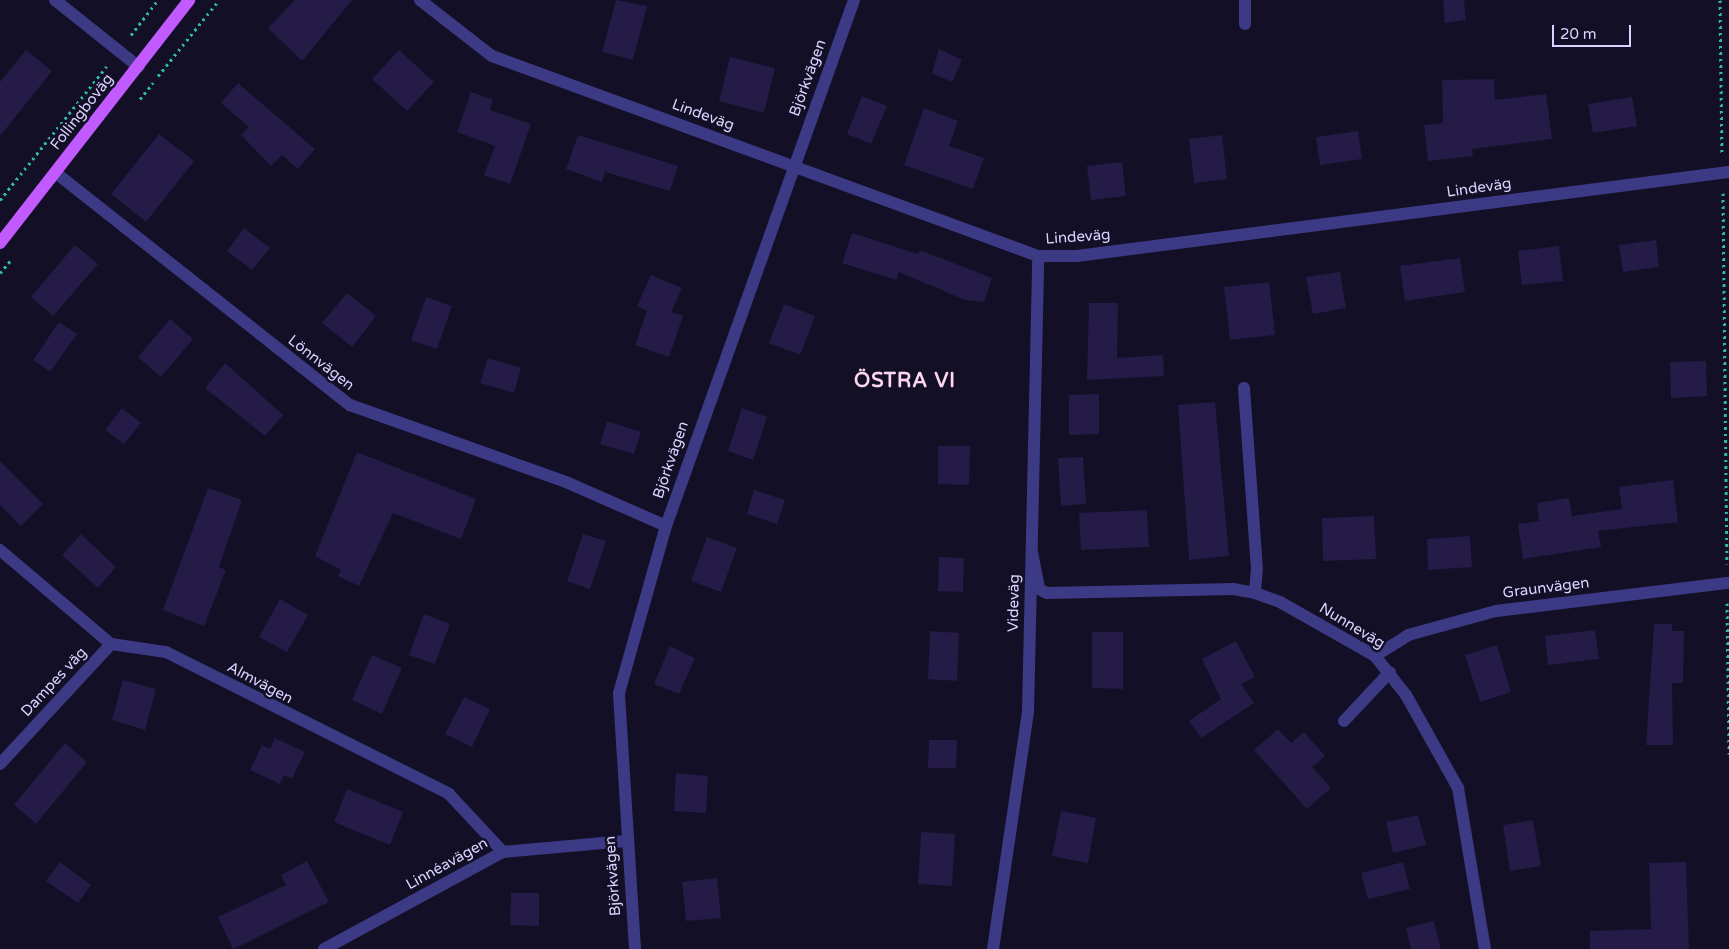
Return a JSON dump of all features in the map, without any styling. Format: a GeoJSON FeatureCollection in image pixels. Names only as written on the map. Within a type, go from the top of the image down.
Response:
{"type":"FeatureCollection","features":[{"type":"Feature","properties":{"kind":"main road","name":"Follingboväg"},"geometry":{"type":"LineString","coordinates":[[0,243],[189,0]]}},
{"type":"Feature","properties":{"kind":"street"},"geometry":{"type":"LineString","coordinates":[[55,0],[120,50],[138,67]]}},
{"type":"Feature","properties":{"kind":"street","name":"Lindeväg"},"geometry":{"type":"LineString","coordinates":[[420,0],[492,56],[794,165],[1038,256],[1077,256],[1726,172]]}},
{"type":"Feature","properties":{"kind":"street","name":"Björkvägen"},"geometry":{"type":"LineString","coordinates":[[635,949],[626,841],[619,693],[666,526],[854,0]]}},
{"type":"Feature","properties":{"kind":"street"},"geometry":{"type":"LineString","coordinates":[[1245,0],[1246,24]]}},
{"type":"Feature","properties":{"kind":"street","name":"Lönnvägen"},"geometry":{"type":"LineString","coordinates":[[56,172],[350,405],[566,482],[666,526]]}},
{"type":"Feature","properties":{"kind":"street","name":"Videväg"},"geometry":{"type":"LineString","coordinates":[[993,949],[1028,711],[1038,256]]}},
{"type":"Feature","properties":{"kind":"street"},"geometry":{"type":"LineString","coordinates":[[1244,388],[1257,568],[1255,593]]}},
{"type":"Feature","properties":{"kind":"street"},"geometry":{"type":"LineString","coordinates":[[0,550],[111,644]]}},
{"type":"Feature","properties":{"kind":"street","name":"Nunneväg"},"geometry":{"type":"LineString","coordinates":[[1032,552],[1039,589],[1047,593],[1233,589],[1255,593],[1280,602],[1375,656],[1390,672],[1458,788],[1485,949]]}},
{"type":"Feature","properties":{"kind":"street","name":"Graunvägen"},"geometry":{"type":"LineString","coordinates":[[1375,656],[1408,635],[1496,611],[1728,583]]}},
{"type":"Feature","properties":{"kind":"street","name":"Dampes väg"},"geometry":{"type":"LineString","coordinates":[[0,764],[111,644]]}},
{"type":"Feature","properties":{"kind":"street","name":"Almvägen"},"geometry":{"type":"LineString","coordinates":[[111,644],[166,652],[449,794],[503,852]]}},
{"type":"Feature","properties":{"kind":"street"},"geometry":{"type":"LineString","coordinates":[[1344,721],[1390,672]]}},
{"type":"Feature","properties":{"kind":"street","name":"Linnéavägen"},"geometry":{"type":"LineString","coordinates":[[324,949],[503,852],[626,841]]}},
{"type":"Feature","properties":{"kind":"path"},"geometry":{"type":"LineString","coordinates":[[0,200],[158,0]]}},
{"type":"Feature","properties":{"kind":"path"},"geometry":{"type":"LineString","coordinates":[[1720,0],[1726,172],[1729,754]]}},
{"type":"Feature","properties":{"kind":"building"},"geometry":{"type":"Polygon","coordinates":[[[295,0],[352,0],[302,61],[268,28],[295,0]]]}},
{"type":"Feature","properties":{"kind":"building"},"geometry":{"type":"Polygon","coordinates":[[[616,0],[647,6],[633,60],[602,52],[616,0]]]}},
{"type":"Feature","properties":{"kind":"building"},"geometry":{"type":"Polygon","coordinates":[[[1443,0],[1464,0],[1466,20],[1445,23],[1443,0]]]}},
{"type":"Feature","properties":{"kind":"building"},"geometry":{"type":"Polygon","coordinates":[[[939,49],[962,60],[952,82],[932,73],[939,49]]]}},
{"type":"Feature","properties":{"kind":"building"},"geometry":{"type":"Polygon","coordinates":[[[26,50],[52,71],[0,136],[0,82],[26,50]]]}},
{"type":"Feature","properties":{"kind":"building"},"geometry":{"type":"Polygon","coordinates":[[[399,50],[434,82],[407,111],[372,79],[399,50]]]}},
{"type":"Feature","properties":{"kind":"building"},"geometry":{"type":"Polygon","coordinates":[[[730,57],[775,68],[764,113],[719,101],[730,57]]]}},
{"type":"Feature","properties":{"kind":"building"},"geometry":{"type":"Polygon","coordinates":[[[1494,79],[1495,100],[1546,94],[1552,139],[1472,149],[1473,156],[1428,161],[1424,125],[1443,123],[1442,80],[1494,79]]]}},
{"type":"Feature","properties":{"kind":"building"},"geometry":{"type":"Polygon","coordinates":[[[238,83],[315,149],[298,169],[282,155],[271,166],[241,135],[249,127],[221,103],[238,83]]]}},
{"type":"Feature","properties":{"kind":"building"},"geometry":{"type":"Polygon","coordinates":[[[471,92],[493,100],[490,110],[531,124],[510,184],[484,175],[495,146],[457,132],[471,92]]]}},
{"type":"Feature","properties":{"kind":"building"},"geometry":{"type":"Polygon","coordinates":[[[862,96],[887,106],[871,144],[847,134],[862,96]]]}},
{"type":"Feature","properties":{"kind":"building"},"geometry":{"type":"Polygon","coordinates":[[[1632,97],[1637,126],[1593,133],[1588,104],[1632,97]]]}},
{"type":"Feature","properties":{"kind":"building"},"geometry":{"type":"Polygon","coordinates":[[[924,108],[958,121],[949,146],[984,158],[973,189],[904,165],[924,108]]]}},
{"type":"Feature","properties":{"kind":"building"},"geometry":{"type":"Polygon","coordinates":[[[1358,131],[1362,159],[1320,165],[1316,137],[1358,131]]]}},
{"type":"Feature","properties":{"kind":"building"},"geometry":{"type":"Polygon","coordinates":[[[159,134],[194,161],[146,222],[111,194],[159,134]]]}},
{"type":"Feature","properties":{"kind":"building"},"geometry":{"type":"Polygon","coordinates":[[[578,135],[678,166],[670,191],[605,172],[602,182],[566,169],[578,135]]]}},
{"type":"Feature","properties":{"kind":"building"},"geometry":{"type":"Polygon","coordinates":[[[1222,135],[1227,179],[1194,183],[1189,139],[1222,135]]]}},
{"type":"Feature","properties":{"kind":"building"},"geometry":{"type":"Polygon","coordinates":[[[1122,162],[1126,196],[1091,200],[1087,166],[1122,162]]]}},
{"type":"Feature","properties":{"kind":"building"},"geometry":{"type":"Polygon","coordinates":[[[244,228],[270,248],[252,270],[227,251],[244,228]]]}},
{"type":"Feature","properties":{"kind":"building"},"geometry":{"type":"Polygon","coordinates":[[[852,233],[918,254],[920,250],[992,278],[984,302],[965,300],[899,272],[896,280],[842,263],[852,233]]]}},
{"type":"Feature","properties":{"kind":"building"},"geometry":{"type":"Polygon","coordinates":[[[1656,240],[1659,267],[1623,272],[1619,245],[1656,240]]]}},
{"type":"Feature","properties":{"kind":"building"},"geometry":{"type":"Polygon","coordinates":[[[75,245],[98,264],[53,316],[31,297],[75,245]]]}},
{"type":"Feature","properties":{"kind":"building"},"geometry":{"type":"Polygon","coordinates":[[[1559,246],[1563,281],[1522,285],[1518,251],[1559,246]]]}},
{"type":"Feature","properties":{"kind":"building"},"geometry":{"type":"Polygon","coordinates":[[[1460,258],[1465,292],[1405,301],[1400,266],[1460,258]]]}},
{"type":"Feature","properties":{"kind":"building"},"geometry":{"type":"Polygon","coordinates":[[[1340,272],[1346,308],[1313,314],[1306,277],[1340,272]]]}},
{"type":"Feature","properties":{"kind":"building"},"geometry":{"type":"Polygon","coordinates":[[[651,275],[682,288],[671,312],[683,316],[669,357],[635,345],[647,311],[637,306],[651,275]]]}},
{"type":"Feature","properties":{"kind":"building"},"geometry":{"type":"Polygon","coordinates":[[[1269,282],[1275,335],[1230,340],[1224,287],[1269,282]]]}},
{"type":"Feature","properties":{"kind":"building"},"geometry":{"type":"Polygon","coordinates":[[[347,293],[376,316],[352,347],[322,323],[347,293]]]}},
{"type":"Feature","properties":{"kind":"building"},"geometry":{"type":"Polygon","coordinates":[[[426,297],[452,306],[437,349],[411,340],[426,297]]]}},
{"type":"Feature","properties":{"kind":"building"},"geometry":{"type":"Polygon","coordinates":[[[1089,303],[1118,303],[1117,358],[1163,355],[1164,376],[1087,380],[1089,303]]]}},
{"type":"Feature","properties":{"kind":"building"},"geometry":{"type":"Polygon","coordinates":[[[784,304],[815,316],[800,355],[769,343],[784,304]]]}},
{"type":"Feature","properties":{"kind":"building"},"geometry":{"type":"Polygon","coordinates":[[[170,319],[193,339],[161,377],[138,357],[170,319]]]}},
{"type":"Feature","properties":{"kind":"building"},"geometry":{"type":"Polygon","coordinates":[[[59,322],[77,334],[50,372],[33,360],[59,322]]]}},
{"type":"Feature","properties":{"kind":"building"},"geometry":{"type":"Polygon","coordinates":[[[488,358],[521,368],[514,393],[480,383],[488,358]]]}},
{"type":"Feature","properties":{"kind":"building"},"geometry":{"type":"Polygon","coordinates":[[[1706,361],[1707,396],[1671,398],[1670,362],[1706,361]]]}},
{"type":"Feature","properties":{"kind":"building"},"geometry":{"type":"Polygon","coordinates":[[[225,363],[283,415],[265,436],[205,388],[225,363]]]}},
{"type":"Feature","properties":{"kind":"building"},"geometry":{"type":"Polygon","coordinates":[[[1099,394],[1099,434],[1069,435],[1069,395],[1099,394]]]}},
{"type":"Feature","properties":{"kind":"building"},"geometry":{"type":"Polygon","coordinates":[[[1215,402],[1229,556],[1189,560],[1178,405],[1215,402]]]}},
{"type":"Feature","properties":{"kind":"building"},"geometry":{"type":"Polygon","coordinates":[[[122,408],[141,423],[124,444],[105,430],[122,408]]]}},
{"type":"Feature","properties":{"kind":"building"},"geometry":{"type":"Polygon","coordinates":[[[742,408],[767,417],[753,460],[728,451],[742,408]]]}},
{"type":"Feature","properties":{"kind":"building"},"geometry":{"type":"Polygon","coordinates":[[[607,421],[641,432],[634,454],[600,444],[607,421]]]}},
{"type":"Feature","properties":{"kind":"building"},"geometry":{"type":"Polygon","coordinates":[[[938,446],[970,446],[969,485],[938,484],[938,446]]]}},
{"type":"Feature","properties":{"kind":"building"},"geometry":{"type":"Polygon","coordinates":[[[357,452],[476,499],[461,539],[393,513],[359,586],[338,576],[341,570],[315,556],[357,452]]]}},
{"type":"Feature","properties":{"kind":"building"},"geometry":{"type":"Polygon","coordinates":[[[1083,457],[1086,504],[1061,506],[1058,458],[1083,457]]]}},
{"type":"Feature","properties":{"kind":"building"},"geometry":{"type":"Polygon","coordinates":[[[0,461],[43,504],[21,526],[0,505],[0,461]]]}},
{"type":"Feature","properties":{"kind":"building"},"geometry":{"type":"Polygon","coordinates":[[[1673,480],[1678,522],[1598,531],[1601,547],[1523,559],[1518,524],[1539,521],[1537,503],[1569,498],[1572,516],[1622,509],[1619,487],[1673,480]]]}},
{"type":"Feature","properties":{"kind":"building"},"geometry":{"type":"Polygon","coordinates":[[[208,488],[242,500],[219,567],[226,570],[204,626],[163,610],[208,488]]]}},
{"type":"Feature","properties":{"kind":"building"},"geometry":{"type":"Polygon","coordinates":[[[754,490],[785,500],[777,524],[747,514],[754,490]]]}},
{"type":"Feature","properties":{"kind":"building"},"geometry":{"type":"Polygon","coordinates":[[[1147,510],[1149,547],[1081,550],[1079,513],[1147,510]]]}},
{"type":"Feature","properties":{"kind":"building"},"geometry":{"type":"Polygon","coordinates":[[[1374,516],[1376,559],[1323,561],[1322,518],[1374,516]]]}},
{"type":"Feature","properties":{"kind":"building"},"geometry":{"type":"Polygon","coordinates":[[[81,534],[116,567],[98,588],[62,555],[81,534]]]}},
{"type":"Feature","properties":{"kind":"building"},"geometry":{"type":"Polygon","coordinates":[[[583,534],[606,541],[590,589],[567,581],[583,534]]]}},
{"type":"Feature","properties":{"kind":"building"},"geometry":{"type":"Polygon","coordinates":[[[1470,536],[1472,567],[1428,570],[1427,539],[1470,536]]]}},
{"type":"Feature","properties":{"kind":"building"},"geometry":{"type":"Polygon","coordinates":[[[707,537],[737,548],[721,592],[691,581],[707,537]]]}},
{"type":"Feature","properties":{"kind":"building"},"geometry":{"type":"Polygon","coordinates":[[[939,557],[964,558],[963,592],[938,591],[939,557]]]}},
{"type":"Feature","properties":{"kind":"building"},"geometry":{"type":"Polygon","coordinates":[[[280,599],[308,615],[287,652],[259,637],[280,599]]]}},
{"type":"Feature","properties":{"kind":"building"},"geometry":{"type":"Polygon","coordinates":[[[424,614],[450,624],[435,664],[409,655],[424,614]]]}},
{"type":"Feature","properties":{"kind":"building"},"geometry":{"type":"Polygon","coordinates":[[[1654,624],[1672,624],[1672,631],[1684,631],[1683,683],[1672,683],[1673,745],[1646,745],[1654,624]]]}},
{"type":"Feature","properties":{"kind":"building"},"geometry":{"type":"Polygon","coordinates":[[[1595,630],[1599,659],[1548,665],[1545,636],[1595,630]]]}},
{"type":"Feature","properties":{"kind":"building"},"geometry":{"type":"Polygon","coordinates":[[[930,631],[959,633],[957,681],[928,679],[930,631]]]}},
{"type":"Feature","properties":{"kind":"building"},"geometry":{"type":"Polygon","coordinates":[[[1092,632],[1123,632],[1123,689],[1092,688],[1092,632]]]}},
{"type":"Feature","properties":{"kind":"building"},"geometry":{"type":"Polygon","coordinates":[[[1236,641],[1255,677],[1241,684],[1254,703],[1201,738],[1189,721],[1221,699],[1202,659],[1236,641]]]}},
{"type":"Feature","properties":{"kind":"building"},"geometry":{"type":"Polygon","coordinates":[[[1497,645],[1511,692],[1480,702],[1465,655],[1497,645]]]}},
{"type":"Feature","properties":{"kind":"building"},"geometry":{"type":"Polygon","coordinates":[[[670,646],[695,658],[679,694],[654,684],[670,646]]]}},
{"type":"Feature","properties":{"kind":"building"},"geometry":{"type":"Polygon","coordinates":[[[372,655],[402,668],[382,714],[352,700],[372,655]]]}},
{"type":"Feature","properties":{"kind":"building"},"geometry":{"type":"Polygon","coordinates":[[[123,680],[156,689],[145,730],[112,720],[123,680]]]}},
{"type":"Feature","properties":{"kind":"building"},"geometry":{"type":"Polygon","coordinates":[[[464,697],[490,709],[472,747],[445,734],[464,697]]]}},
{"type":"Feature","properties":{"kind":"building"},"geometry":{"type":"Polygon","coordinates":[[[1278,729],[1291,743],[1304,732],[1325,756],[1312,767],[1331,788],[1307,809],[1254,750],[1278,729]]]}},
{"type":"Feature","properties":{"kind":"building"},"geometry":{"type":"Polygon","coordinates":[[[275,738],[305,752],[292,779],[284,775],[280,784],[250,770],[262,745],[270,749],[275,738]]]}},
{"type":"Feature","properties":{"kind":"building"},"geometry":{"type":"Polygon","coordinates":[[[929,740],[957,740],[956,768],[928,768],[929,740]]]}},
{"type":"Feature","properties":{"kind":"building"},"geometry":{"type":"Polygon","coordinates":[[[65,743],[87,762],[36,824],[14,805],[65,743]]]}},
{"type":"Feature","properties":{"kind":"building"},"geometry":{"type":"Polygon","coordinates":[[[676,773],[708,776],[706,813],[674,811],[676,773]]]}},
{"type":"Feature","properties":{"kind":"building"},"geometry":{"type":"Polygon","coordinates":[[[347,789],[403,812],[390,845],[334,822],[347,789]]]}},
{"type":"Feature","properties":{"kind":"building"},"geometry":{"type":"Polygon","coordinates":[[[1061,811],[1096,818],[1088,863],[1052,856],[1061,811]]]}},
{"type":"Feature","properties":{"kind":"building"},"geometry":{"type":"Polygon","coordinates":[[[1418,815],[1426,845],[1393,853],[1386,822],[1418,815]]]}},
{"type":"Feature","properties":{"kind":"building"},"geometry":{"type":"Polygon","coordinates":[[[1533,820],[1541,866],[1510,871],[1503,825],[1533,820]]]}},
{"type":"Feature","properties":{"kind":"building"},"geometry":{"type":"Polygon","coordinates":[[[921,832],[955,834],[952,886],[918,884],[921,832]]]}},
{"type":"Feature","properties":{"kind":"building"},"geometry":{"type":"Polygon","coordinates":[[[307,861],[329,902],[233,949],[218,917],[286,885],[281,875],[307,861]]]}},
{"type":"Feature","properties":{"kind":"building"},"geometry":{"type":"Polygon","coordinates":[[[60,862],[91,885],[78,903],[46,881],[60,862]]]}},
{"type":"Feature","properties":{"kind":"building"},"geometry":{"type":"Polygon","coordinates":[[[1403,862],[1410,889],[1368,899],[1361,873],[1403,862]]]}},
{"type":"Feature","properties":{"kind":"building"},"geometry":{"type":"Polygon","coordinates":[[[1686,862],[1689,949],[1590,949],[1590,931],[1651,929],[1649,863],[1686,862]]]}},
{"type":"Feature","properties":{"kind":"building"},"geometry":{"type":"Polygon","coordinates":[[[717,878],[721,918],[686,921],[682,882],[717,878]]]}},
{"type":"Feature","properties":{"kind":"building"},"geometry":{"type":"Polygon","coordinates":[[[511,893],[539,893],[539,926],[510,925],[511,893]]]}},
{"type":"Feature","properties":{"kind":"building"},"geometry":{"type":"Polygon","coordinates":[[[1434,921],[1441,949],[1411,949],[1406,928],[1434,921]]]}},
{"type":"Feature","properties":{"kind":"district","name":"ÖSTRA VI"},"geometry":{"type":"Point","coordinates":[905,381]}}]}
